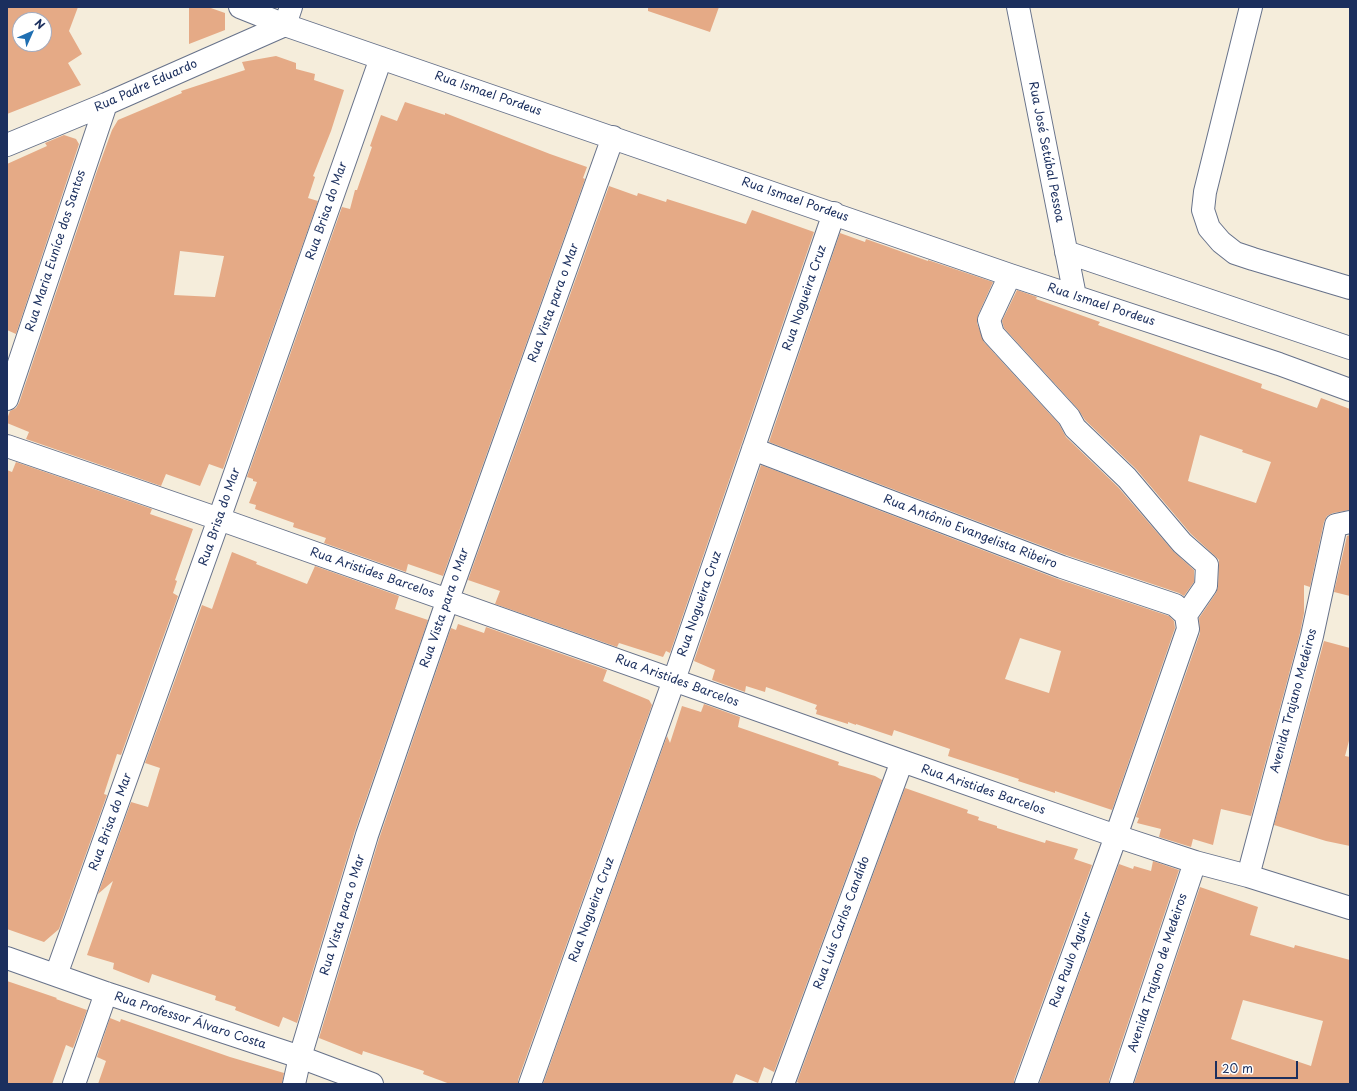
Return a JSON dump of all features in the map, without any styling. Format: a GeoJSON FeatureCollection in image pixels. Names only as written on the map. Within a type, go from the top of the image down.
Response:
{"type":"FeatureCollection","features":[{"type":"Feature","properties":{"kind":"street","name":"Rua Ismael Pordeus"},"geometry":{"type":"LineString","coordinates":[[240,7],[288,16],[381,58],[834,213],[1010,275],[1271,362],[1350,390]]}},
{"type":"Feature","properties":{"kind":"street","name":"Rua José Setúbal Pessoa"},"geometry":{"type":"LineString","coordinates":[[1018,7],[1075,296]]}},
{"type":"Feature","properties":{"kind":"street"},"geometry":{"type":"LineString","coordinates":[[1251,7],[1216,141],[1205,192],[1203,210],[1209,228],[1221,242],[1235,252],[1253,259],[1350,288]]}},
{"type":"Feature","properties":{"kind":"street","name":"Rua Padre Eduardo"},"geometry":{"type":"LineString","coordinates":[[7,145],[106,104],[288,16]]}},
{"type":"Feature","properties":{"kind":"street","name":"Rua Brisa do Mar"},"geometry":{"type":"LineString","coordinates":[[56,975],[381,58]]}},
{"type":"Feature","properties":{"kind":"street","name":"Rua Maria Euníce dos Santos"},"geometry":{"type":"LineString","coordinates":[[7,399],[106,104]]}},
{"type":"Feature","properties":{"kind":"street","name":"Rua Vista para o Mar"},"geometry":{"type":"LineString","coordinates":[[294,1084],[300,1057],[367,835],[448,599],[613,137]]}},
{"type":"Feature","properties":{"kind":"street","name":"Rua Nogueira Cruz"},"geometry":{"type":"LineString","coordinates":[[530,1084],[674,680],[834,213]]}},
{"type":"Feature","properties":{"kind":"street"},"geometry":{"type":"LineString","coordinates":[[1066,252],[1350,348]]}},
{"type":"Feature","properties":{"kind":"street"},"geometry":{"type":"LineString","coordinates":[[1010,275],[989,320],[993,334],[1070,417],[1075,428],[1127,478],[1182,544],[1207,565],[1206,586],[1186,615]]}},
{"type":"Feature","properties":{"kind":"street","name":"Rua Aristides Barcelos"},"geometry":{"type":"LineString","coordinates":[[7,446],[219,518],[902,762],[1116,836],[1195,862],[1248,876],[1350,908]]}},
{"type":"Feature","properties":{"kind":"street","name":"Rua Antônio Evangelista Ribeiro"},"geometry":{"type":"LineString","coordinates":[[753,449],[1062,567],[1175,605],[1186,615]]}},
{"type":"Feature","properties":{"kind":"street","name":"Avenida Trajano Medeiros"},"geometry":{"type":"LineString","coordinates":[[1248,876],[1343,524]]}},
{"type":"Feature","properties":{"kind":"street","name":"Rua Paulo Aguiar"},"geometry":{"type":"LineString","coordinates":[[1026,1084],[1116,836],[1188,629],[1186,615]]}},
{"type":"Feature","properties":{"kind":"street","name":"Rua Luís Carlos Candido"},"geometry":{"type":"LineString","coordinates":[[783,1084],[902,762]]}},
{"type":"Feature","properties":{"kind":"street","name":"Avenida Trajano de Medeiros"},"geometry":{"type":"LineString","coordinates":[[1121,1084],[1195,862]]}},
{"type":"Feature","properties":{"kind":"street","name":"Rua Professor Álvaro Costa"},"geometry":{"type":"LineString","coordinates":[[7,958],[106,993],[300,1057],[372,1084]]}},
{"type":"Feature","properties":{"kind":"street"},"geometry":{"type":"LineString","coordinates":[[74,1084],[106,993]]}},
{"type":"Feature","properties":{"kind":"building"},"geometry":{"type":"Polygon","coordinates":[[[7,7],[78,7],[69,31],[82,54],[68,63],[81,85],[7,114],[7,7]]]}},
{"type":"Feature","properties":{"kind":"building"},"geometry":{"type":"Polygon","coordinates":[[[189,7],[208,7],[225,13],[225,30],[189,44],[189,7]]]}},
{"type":"Feature","properties":{"kind":"building"},"geometry":{"type":"Polygon","coordinates":[[[648,7],[719,7],[710,32],[648,11],[648,7]]]}},
{"type":"Feature","properties":{"kind":"building"},"geometry":{"type":"Polygon","coordinates":[[[276,56],[296,63],[296,69],[315,74],[314,80],[344,90],[331,131],[313,176],[315,177],[308,198],[318,201],[223,469],[209,464],[200,486],[166,474],[161,486],[26,439],[29,432],[7,423],[7,419],[10,411],[16,408],[19,403],[112,130],[118,120],[182,93],[181,91],[245,70],[242,62],[276,56]],[[180,251],[174,295],[215,297],[224,256],[180,251]]]}},
{"type":"Feature","properties":{"kind":"building"},"geometry":{"type":"Polygon","coordinates":[[[405,102],[445,115],[445,113],[587,167],[583,178],[585,179],[443,576],[408,564],[406,572],[324,543],[326,538],[293,527],[294,523],[255,509],[256,505],[249,503],[257,482],[247,477],[342,207],[350,209],[355,190],[357,190],[372,147],[370,146],[381,115],[397,121],[405,102]]]}},
{"type":"Feature","properties":{"kind":"building"},"geometry":{"type":"Polygon","coordinates":[[[64,135],[76,139],[79,144],[16,334],[7,330],[7,164],[47,146],[45,143],[64,135]]]}},
{"type":"Feature","properties":{"kind":"building"},"geometry":{"type":"Polygon","coordinates":[[[609,186],[637,196],[638,193],[666,202],[667,199],[746,224],[752,210],[814,232],[670,653],[666,651],[663,657],[619,643],[617,647],[495,604],[500,591],[468,580],[609,186]]]}},
{"type":"Feature","properties":{"kind":"building"},"geometry":{"type":"Polygon","coordinates":[[[840,233],[865,242],[866,239],[993,282],[978,315],[977,323],[984,342],[1059,424],[1066,437],[1118,487],[1173,551],[1194,570],[1194,582],[1184,596],[1066,555],[769,442],[840,233]]]}},
{"type":"Feature","properties":{"kind":"building"},"geometry":{"type":"Polygon","coordinates":[[[1017,290],[1037,297],[1036,299],[1100,322],[1098,325],[1262,384],[1261,388],[1317,408],[1321,398],[1350,409],[1350,510],[1333,513],[1327,516],[1324,522],[1310,587],[1304,585],[1304,613],[1300,633],[1251,816],[1221,809],[1213,845],[1193,839],[1191,847],[1159,837],[1161,829],[1137,823],[1139,818],[1136,817],[1200,633],[1199,618],[1216,593],[1218,587],[1219,560],[1191,534],[1136,469],[1085,420],[1078,409],[1004,328],[1002,321],[1017,290]],[[1200,435],[1188,481],[1256,503],[1271,462],[1242,452],[1243,450],[1200,435]]]}},
{"type":"Feature","properties":{"kind":"building"},"geometry":{"type":"Polygon","coordinates":[[[16,462],[152,509],[150,514],[193,529],[175,580],[177,581],[173,593],[178,596],[121,755],[117,754],[104,794],[107,795],[59,929],[44,942],[7,929],[7,470],[12,472],[16,462]]]}},
{"type":"Feature","properties":{"kind":"building"},"geometry":{"type":"Polygon","coordinates":[[[761,465],[1058,579],[1169,616],[1174,621],[1175,628],[1112,810],[1055,791],[1055,793],[1018,781],[1019,779],[948,756],[950,749],[894,730],[892,736],[856,724],[848,722],[848,724],[816,714],[817,710],[815,709],[817,705],[766,687],[765,692],[746,686],[745,692],[712,680],[715,670],[694,661],[761,465]],[[1020,638],[1005,679],[1049,693],[1061,651],[1020,638]]]}},
{"type":"Feature","properties":{"kind":"building"},"geometry":{"type":"Polygon","coordinates":[[[1350,535],[1350,596],[1334,592],[1347,536],[1350,535]]]}},
{"type":"Feature","properties":{"kind":"building"},"geometry":{"type":"Polygon","coordinates":[[[232,552],[257,562],[256,564],[307,584],[315,566],[399,596],[395,609],[428,620],[355,831],[297,1023],[283,1017],[279,1027],[235,1010],[236,1007],[215,1000],[216,996],[152,974],[149,983],[113,969],[114,963],[87,955],[113,881],[98,894],[131,802],[148,807],[160,768],[145,763],[202,605],[212,609],[232,552]]]}},
{"type":"Feature","properties":{"kind":"building"},"geometry":{"type":"Polygon","coordinates":[[[458,624],[484,633],[486,627],[607,670],[603,681],[649,700],[652,705],[518,1080],[518,1084],[450,1084],[423,1074],[424,1071],[363,1051],[362,1055],[319,1038],[379,839],[451,628],[456,630],[458,624]]]}},
{"type":"Feature","properties":{"kind":"building"},"geometry":{"type":"Polygon","coordinates":[[[1324,641],[1350,648],[1350,737],[1345,756],[1350,757],[1350,846],[1326,841],[1274,825],[1324,641]]]}},
{"type":"Feature","properties":{"kind":"building"},"geometry":{"type":"Polygon","coordinates":[[[704,704],[740,717],[738,727],[839,762],[838,765],[875,776],[882,780],[774,1072],[764,1067],[758,1083],[736,1074],[732,1084],[543,1084],[667,736],[670,743],[682,706],[701,712],[704,704]]]}},
{"type":"Feature","properties":{"kind":"building"},"geometry":{"type":"Polygon","coordinates":[[[905,788],[968,810],[967,813],[979,817],[978,820],[997,826],[997,828],[1045,843],[1046,840],[1078,849],[1074,859],[1092,865],[1014,1080],[1014,1084],[801,1084],[797,1082],[905,788]]]}},
{"type":"Feature","properties":{"kind":"building"},"geometry":{"type":"Polygon","coordinates":[[[1153,861],[1179,870],[1109,1080],[1109,1084],[1039,1084],[1119,864],[1133,869],[1134,866],[1151,871],[1153,861]]]}},
{"type":"Feature","properties":{"kind":"building"},"geometry":{"type":"Polygon","coordinates":[[[1200,887],[1258,907],[1250,935],[1294,948],[1295,945],[1350,960],[1350,1084],[1134,1084],[1200,887]],[[1243,1000],[1231,1039],[1311,1066],[1323,1021],[1243,1000]]]}},
{"type":"Feature","properties":{"kind":"building"},"geometry":{"type":"Polygon","coordinates":[[[7,981],[87,1010],[73,1048],[66,1045],[52,1084],[7,1084],[7,981]]]}},
{"type":"Feature","properties":{"kind":"building"},"geometry":{"type":"Polygon","coordinates":[[[110,1018],[120,1022],[121,1019],[230,1057],[284,1073],[282,1084],[98,1084],[106,1061],[97,1057],[110,1018]]]}}]}
